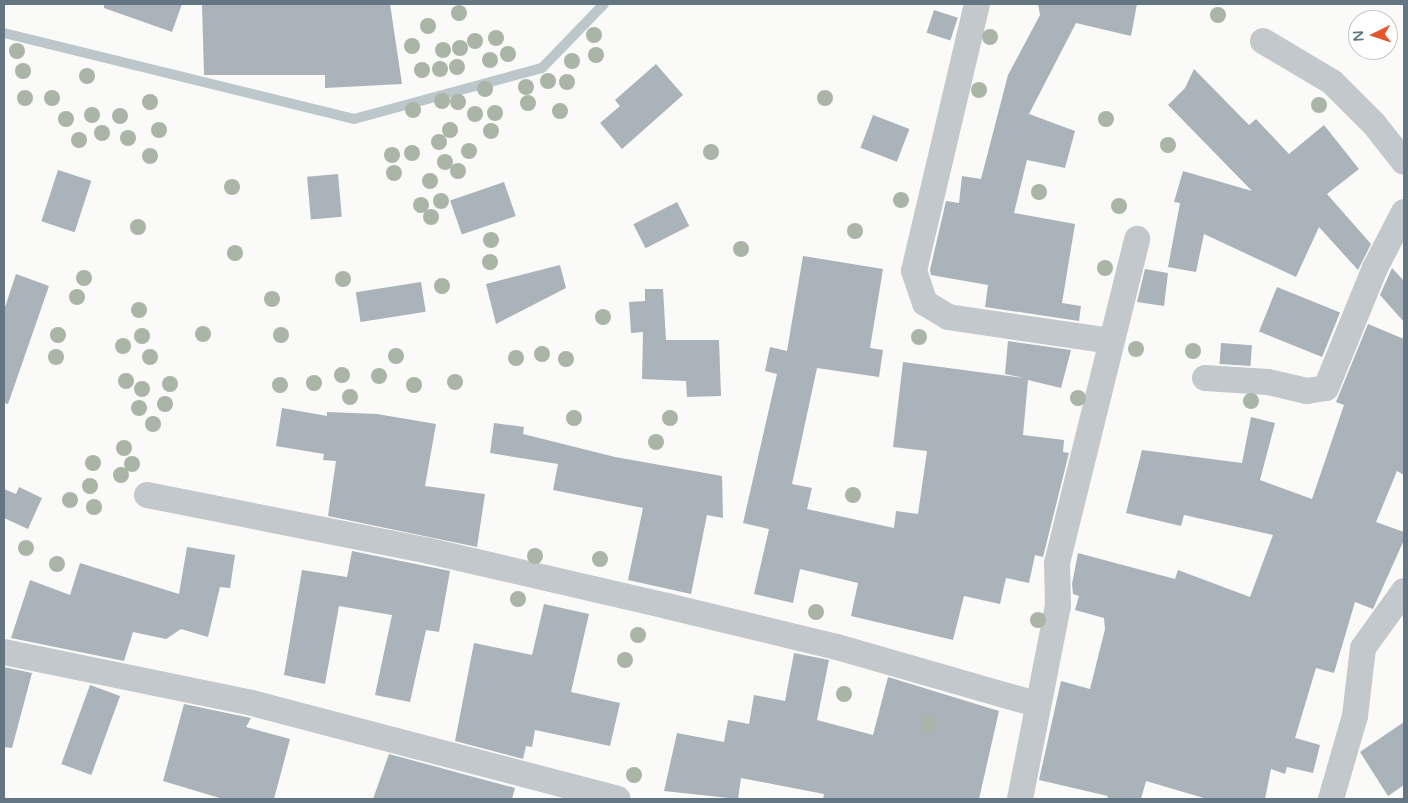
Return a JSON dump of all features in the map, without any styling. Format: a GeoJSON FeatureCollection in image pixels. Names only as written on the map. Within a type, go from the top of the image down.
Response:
{"type":"FeatureCollection","features":[{"type":"Feature","properties":{"kind":"street"},"geometry":{"type":"LineString","coordinates":[[977,4],[915,262],[914,271],[925,303],[948,317],[1110,341]]}},
{"type":"Feature","properties":{"kind":"street"},"geometry":{"type":"LineString","coordinates":[[1263,41],[1332,82],[1374,124],[1404,162]]}},
{"type":"Feature","properties":{"kind":"street"},"geometry":{"type":"LineString","coordinates":[[1205,378],[1268,382],[1307,392],[1326,388],[1375,268],[1404,212]]}},
{"type":"Feature","properties":{"kind":"street"},"geometry":{"type":"LineString","coordinates":[[1020,799],[1036,704],[1058,606],[1057,563],[1110,341],[1137,238]]}},
{"type":"Feature","properties":{"kind":"street"},"geometry":{"type":"LineString","coordinates":[[147,495],[430,552],[667,606],[838,647],[1036,704]]}},
{"type":"Feature","properties":{"kind":"street"},"geometry":{"type":"LineString","coordinates":[[1332,799],[1355,716],[1363,648],[1404,591]]}},
{"type":"Feature","properties":{"kind":"street"},"geometry":{"type":"LineString","coordinates":[[4,652],[252,703],[618,799]]}},
{"type":"Feature","properties":{"kind":"building"},"geometry":{"type":"Polygon","coordinates":[[[104,4],[182,4],[172,32],[104,8],[104,4]]]}},
{"type":"Feature","properties":{"kind":"building"},"geometry":{"type":"Polygon","coordinates":[[[202,4],[390,4],[402,84],[325,88],[325,75],[204,75],[202,4]]]}},
{"type":"Feature","properties":{"kind":"building"},"geometry":{"type":"Polygon","coordinates":[[[1038,4],[1137,4],[1131,36],[1076,23],[1029,114],[1075,131],[1065,168],[1027,160],[1014,213],[1075,224],[1062,303],[1081,306],[1079,321],[985,307],[988,285],[931,275],[930,270],[946,201],[959,203],[962,176],[981,179],[1008,75],[1040,15],[1038,4]]]}},
{"type":"Feature","properties":{"kind":"building"},"geometry":{"type":"Polygon","coordinates":[[[934,10],[958,18],[950,41],[927,33],[934,10]]]}},
{"type":"Feature","properties":{"kind":"building"},"geometry":{"type":"Polygon","coordinates":[[[656,64],[683,95],[622,149],[600,123],[620,106],[615,100],[656,64]]]}},
{"type":"Feature","properties":{"kind":"building"},"geometry":{"type":"Polygon","coordinates":[[[1194,69],[1249,125],[1256,119],[1289,154],[1324,125],[1359,169],[1327,194],[1371,244],[1358,270],[1319,227],[1296,277],[1204,234],[1196,272],[1168,267],[1180,203],[1174,202],[1183,171],[1252,191],[1168,105],[1185,88],[1194,69]]]}},
{"type":"Feature","properties":{"kind":"building"},"geometry":{"type":"Polygon","coordinates":[[[873,115],[909,129],[897,162],[860,148],[873,115]]]}},
{"type":"Feature","properties":{"kind":"building"},"geometry":{"type":"Polygon","coordinates":[[[58,170],[91,181],[75,232],[41,221],[58,170]]]}},
{"type":"Feature","properties":{"kind":"building"},"geometry":{"type":"Polygon","coordinates":[[[338,174],[342,217],[311,220],[307,177],[338,174]]]}},
{"type":"Feature","properties":{"kind":"building"},"geometry":{"type":"Polygon","coordinates":[[[504,182],[516,216],[462,235],[450,201],[504,182]]]}},
{"type":"Feature","properties":{"kind":"building"},"geometry":{"type":"Polygon","coordinates":[[[677,202],[689,226],[646,248],[633,224],[677,202]]]}},
{"type":"Feature","properties":{"kind":"building"},"geometry":{"type":"Polygon","coordinates":[[[803,256],[883,269],[870,348],[883,350],[879,377],[817,368],[792,484],[812,488],[807,509],[894,528],[896,511],[918,514],[927,451],[893,447],[903,362],[1024,378],[1005,374],[1008,341],[1071,350],[1061,388],[1028,380],[1023,435],[1064,440],[1063,452],[1069,453],[1043,557],[1035,555],[1029,583],[1006,578],[1000,604],[964,596],[953,640],[851,616],[858,583],[800,569],[793,603],[754,594],[769,529],[743,523],[777,374],[765,371],[770,347],[787,351],[803,256]]]}},
{"type":"Feature","properties":{"kind":"building"},"geometry":{"type":"Polygon","coordinates":[[[560,265],[566,288],[496,324],[486,284],[560,265]]]}},
{"type":"Feature","properties":{"kind":"building"},"geometry":{"type":"Polygon","coordinates":[[[1392,268],[1404,281],[1404,322],[1380,295],[1392,268]]]}},
{"type":"Feature","properties":{"kind":"building"},"geometry":{"type":"Polygon","coordinates":[[[1145,269],[1168,273],[1164,306],[1137,302],[1145,269]]]}},
{"type":"Feature","properties":{"kind":"building"},"geometry":{"type":"Polygon","coordinates":[[[16,274],[49,286],[8,404],[4,403],[4,310],[16,274]]]}},
{"type":"Feature","properties":{"kind":"building"},"geometry":{"type":"Polygon","coordinates":[[[421,282],[426,312],[361,322],[356,292],[421,282]]]}},
{"type":"Feature","properties":{"kind":"building"},"geometry":{"type":"Polygon","coordinates":[[[1277,287],[1340,312],[1322,357],[1259,332],[1277,287]]]}},
{"type":"Feature","properties":{"kind":"building"},"geometry":{"type":"Polygon","coordinates":[[[645,289],[663,289],[666,340],[719,340],[721,396],[687,397],[686,381],[642,379],[643,332],[631,333],[629,302],[645,301],[645,289]]]}},
{"type":"Feature","properties":{"kind":"building"},"geometry":{"type":"Polygon","coordinates":[[[1368,324],[1404,339],[1404,475],[1397,471],[1376,522],[1404,532],[1404,540],[1373,609],[1355,602],[1334,673],[1316,668],[1295,738],[1320,745],[1313,773],[1287,767],[1285,774],[1271,769],[1265,799],[1207,799],[1146,781],[1141,799],[1107,799],[1108,796],[1039,780],[1061,681],[1090,689],[1105,629],[1104,618],[1075,610],[1079,596],[1073,594],[1072,584],[1078,553],[1175,579],[1178,570],[1250,597],[1273,535],[1184,515],[1181,526],[1126,513],[1142,450],[1242,463],[1251,417],[1275,423],[1260,480],[1312,499],[1344,405],[1336,402],[1368,324]]]}},
{"type":"Feature","properties":{"kind":"building"},"geometry":{"type":"Polygon","coordinates":[[[1221,343],[1252,345],[1250,366],[1220,364],[1221,343]]]}},
{"type":"Feature","properties":{"kind":"building"},"geometry":{"type":"Polygon","coordinates":[[[282,408],[327,416],[327,412],[377,414],[436,424],[425,486],[485,494],[477,547],[328,516],[336,461],[323,460],[324,454],[276,446],[282,408]]]}},
{"type":"Feature","properties":{"kind":"building"},"geometry":{"type":"Polygon","coordinates":[[[494,423],[524,427],[523,434],[615,457],[722,476],[723,518],[707,515],[691,594],[628,580],[643,508],[553,490],[558,464],[490,453],[494,423]]]}},
{"type":"Feature","properties":{"kind":"building"},"geometry":{"type":"Polygon","coordinates":[[[19,487],[42,498],[28,529],[4,518],[4,489],[16,494],[19,487]]]}},
{"type":"Feature","properties":{"kind":"building"},"geometry":{"type":"Polygon","coordinates":[[[187,547],[235,555],[230,588],[220,587],[208,637],[181,629],[166,639],[133,632],[124,661],[11,638],[30,580],[70,595],[80,563],[179,594],[187,547]]]}},
{"type":"Feature","properties":{"kind":"building"},"geometry":{"type":"Polygon","coordinates":[[[352,551],[450,571],[439,632],[426,630],[410,702],[375,695],[392,615],[339,606],[325,684],[284,675],[302,570],[347,577],[352,551]]]}},
{"type":"Feature","properties":{"kind":"building"},"geometry":{"type":"Polygon","coordinates":[[[544,604],[589,614],[571,692],[620,703],[610,746],[535,730],[532,747],[526,746],[523,759],[455,741],[474,643],[532,655],[544,604]]]}},
{"type":"Feature","properties":{"kind":"building"},"geometry":{"type":"Polygon","coordinates":[[[794,653],[829,660],[817,720],[873,735],[888,677],[999,711],[979,799],[823,799],[824,794],[741,778],[738,799],[664,791],[677,733],[724,742],[728,720],[749,724],[754,695],[785,701],[794,653]]]}},
{"type":"Feature","properties":{"kind":"building"},"geometry":{"type":"Polygon","coordinates":[[[4,667],[32,673],[12,748],[4,747],[4,667]]]}},
{"type":"Feature","properties":{"kind":"building"},"geometry":{"type":"Polygon","coordinates":[[[90,685],[120,696],[91,775],[61,764],[90,685]]]}},
{"type":"Feature","properties":{"kind":"building"},"geometry":{"type":"Polygon","coordinates":[[[184,704],[251,718],[246,727],[290,739],[274,799],[223,799],[163,781],[184,704]]]}},
{"type":"Feature","properties":{"kind":"building"},"geometry":{"type":"Polygon","coordinates":[[[1404,722],[1404,785],[1388,796],[1360,752],[1404,722]]]}},
{"type":"Feature","properties":{"kind":"building"},"geometry":{"type":"Polygon","coordinates":[[[389,754],[515,788],[512,799],[373,799],[389,754]]]}},
{"type":"Feature","properties":{"kind":"waterway"},"geometry":{"type":"LineString","coordinates":[[4,33],[354,119],[542,68],[604,4]]}}]}
